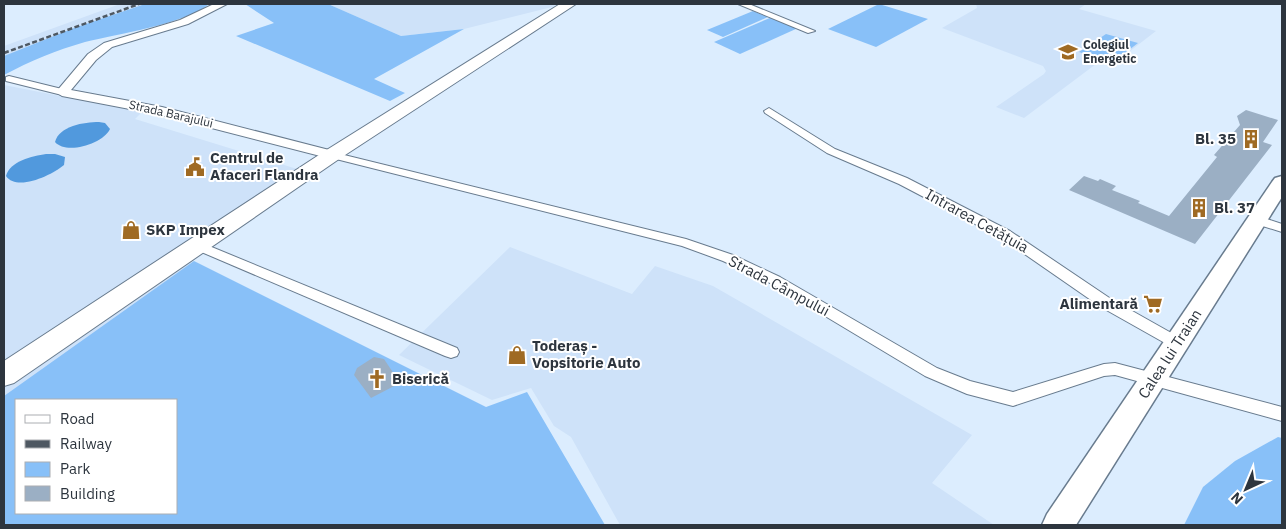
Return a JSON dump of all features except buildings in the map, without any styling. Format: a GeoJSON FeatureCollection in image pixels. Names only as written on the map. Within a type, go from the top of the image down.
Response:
{"type":"FeatureCollection","features":[{"type":"Feature","properties":{"kind":"highway"},"geometry":{"type":"LineString","coordinates":[[4,375],[332,155],[569,4]]}},
{"type":"Feature","properties":{"kind":"main road","name":"Calea lui Traian"},"geometry":{"type":"LineString","coordinates":[[1058,525],[1282,182]]}},
{"type":"Feature","properties":{"kind":"street"},"geometry":{"type":"LineString","coordinates":[[62,92],[92,57],[108,45],[184,22],[222,4]]}},
{"type":"Feature","properties":{"kind":"street"},"geometry":{"type":"LineString","coordinates":[[742,4],[811,31]]}},
{"type":"Feature","properties":{"kind":"street","name":"Strada Barajului"},"geometry":{"type":"LineString","coordinates":[[9,79],[62,92],[162,111],[332,155]]}},
{"type":"Feature","properties":{"kind":"street","name":"Intrarea Cetățuia"},"geometry":{"type":"LineString","coordinates":[[769,111],[831,151],[903,181],[1006,234],[1106,303],[1177,343]]}},
{"type":"Feature","properties":{"kind":"street","name":"Strada Câmpului"},"geometry":{"type":"LineString","coordinates":[[332,155],[686,244],[728,258],[775,280],[931,372],[968,387],[1013,399],[1104,370],[1127,371],[1154,379]]}},
{"type":"Feature","properties":{"kind":"street"},"geometry":{"type":"LineString","coordinates":[[1258,220],[1282,228]]}},
{"type":"Feature","properties":{"kind":"street"},"geometry":{"type":"LineString","coordinates":[[196,245],[451,352]]}},
{"type":"Feature","properties":{"kind":"street"},"geometry":{"type":"LineString","coordinates":[[1154,379],[1282,414]]}},
{"type":"Feature","properties":{"kind":"shaded area"},"geometry":{"type":"Polygon","coordinates":[[[120,4],[145,4],[74,28],[4,56],[4,46],[120,4]]]}},
{"type":"Feature","properties":{"kind":"shaded area"},"geometry":{"type":"Polygon","coordinates":[[[328,4],[557,4],[552,7],[464,29],[401,36],[328,4]]]}},
{"type":"Feature","properties":{"kind":"shaded area","name":"Colegiul Energetic"},"geometry":{"type":"Polygon","coordinates":[[[976,4],[1086,4],[1079,9],[1156,31],[1112,65],[1100,61],[1024,118],[996,107],[1044,74],[1046,71],[1043,66],[942,28],[977,8],[976,4]]]}},
{"type":"Feature","properties":{"kind":"shaded area"},"geometry":{"type":"Polygon","coordinates":[[[4,85],[142,112],[135,119],[297,169],[174,250],[194,261],[4,399],[4,85]]]}},
{"type":"Feature","properties":{"kind":"shaded area"},"geometry":{"type":"Polygon","coordinates":[[[99,122],[105,123],[110,129],[100,139],[92,143],[75,148],[67,148],[55,142],[61,132],[73,126],[99,122]]]}},
{"type":"Feature","properties":{"kind":"shaded area"},"geometry":{"type":"Polygon","coordinates":[[[46,154],[65,157],[64,165],[43,177],[26,182],[11,181],[6,176],[8,171],[17,163],[28,158],[46,154]]]}},
{"type":"Feature","properties":{"kind":"shaded area"},"geometry":{"type":"Polygon","coordinates":[[[510,247],[632,294],[655,266],[713,286],[972,435],[932,483],[994,525],[620,525],[571,437],[554,426],[531,388],[492,400],[399,355],[510,247]]]}},
{"type":"Feature","properties":{"kind":"green space"},"geometry":{"type":"Polygon","coordinates":[[[145,4],[209,4],[198,11],[168,23],[85,42],[64,49],[4,75],[4,56],[74,28],[145,4]]]}},
{"type":"Feature","properties":{"kind":"green space"},"geometry":{"type":"Polygon","coordinates":[[[245,4],[328,4],[401,36],[464,29],[374,79],[405,93],[390,101],[236,36],[274,23],[245,4]]]}},
{"type":"Feature","properties":{"kind":"green space"},"geometry":{"type":"Polygon","coordinates":[[[879,4],[928,19],[876,47],[828,29],[879,4]]]}},
{"type":"Feature","properties":{"kind":"green space"},"geometry":{"type":"Polygon","coordinates":[[[753,11],[768,17],[723,37],[707,30],[753,11]]]}},
{"type":"Feature","properties":{"kind":"green space"},"geometry":{"type":"Polygon","coordinates":[[[772,17],[798,28],[740,54],[714,42],[772,17]]]}},
{"type":"Feature","properties":{"kind":"green space"},"geometry":{"type":"Polygon","coordinates":[[[1106,34],[1138,43],[1112,63],[1079,52],[1106,34]]]}},
{"type":"Feature","properties":{"kind":"green space"},"geometry":{"type":"Polygon","coordinates":[[[194,261],[486,407],[527,392],[605,525],[4,525],[4,396],[194,261]]]}},
{"type":"Feature","properties":{"kind":"green space"},"geometry":{"type":"Polygon","coordinates":[[[1278,437],[1282,438],[1282,525],[1184,525],[1203,487],[1235,461],[1278,437]]]}},
{"type":"Feature","properties":{"kind":"railway"},"geometry":{"type":"LineString","coordinates":[[4,53],[139,4]]}},
{"type":"Feature","properties":{"kind":"place","name":"Colegiul Energetic"},"geometry":{"type":"Point","coordinates":[1068,52]}},
{"type":"Feature","properties":{"kind":"place","name":"Bl. 35"},"geometry":{"type":"Point","coordinates":[1251,139]}},
{"type":"Feature","properties":{"kind":"place","name":"Centrul de Afaceri Flandra"},"geometry":{"type":"Point","coordinates":[195,167]}},
{"type":"Feature","properties":{"kind":"place","name":"Bl. 37"},"geometry":{"type":"Point","coordinates":[1199,208]}},
{"type":"Feature","properties":{"kind":"place","name":"SKP Impex"},"geometry":{"type":"Point","coordinates":[131,230]}},
{"type":"Feature","properties":{"kind":"place","name":"Alimentară"},"geometry":{"type":"Point","coordinates":[1153,304]}},
{"type":"Feature","properties":{"kind":"place","name":"Toderaș - Vopsitorie Auto"},"geometry":{"type":"Point","coordinates":[517,355]}},
{"type":"Feature","properties":{"kind":"place","name":"Biserică"},"geometry":{"type":"Point","coordinates":[377,379]}}]}
